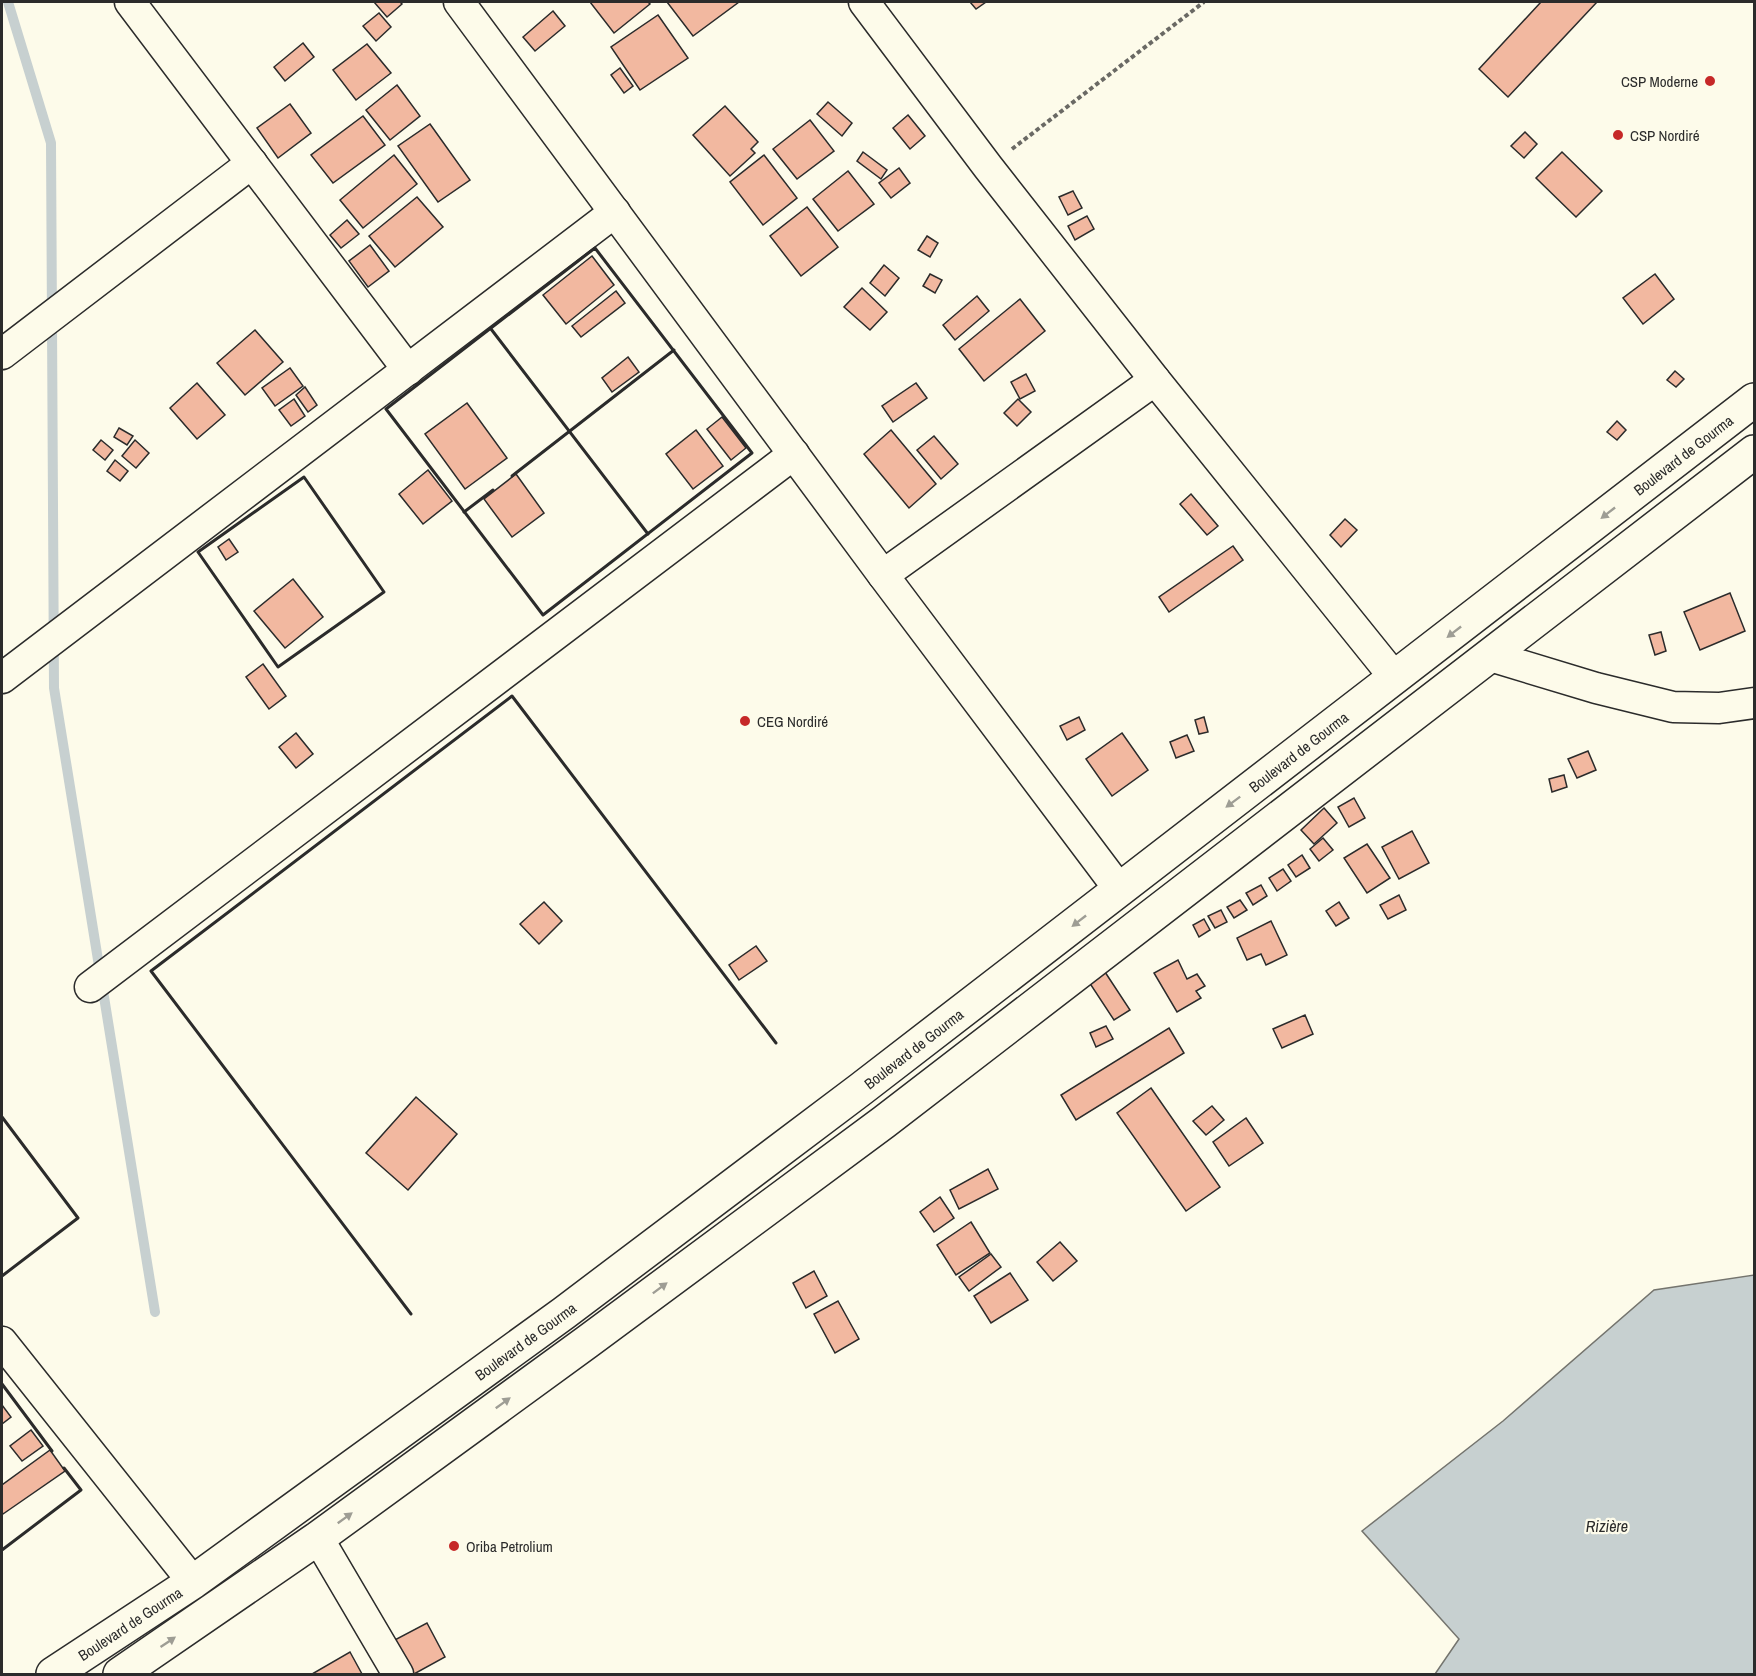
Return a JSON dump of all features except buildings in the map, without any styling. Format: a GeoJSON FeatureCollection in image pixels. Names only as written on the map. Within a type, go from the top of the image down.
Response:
{"type":"FeatureCollection","features":[{"type":"Feature","properties":{"kind":"highway","name":"Boulevard de Gourma"},"geometry":{"type":"LineString","coordinates":[[53,1674],[193,1582],[564,1313],[861,1089],[1755,400]]}},
{"type":"Feature","properties":{"kind":"highway"},"geometry":{"type":"LineString","coordinates":[[120,1674],[318,1538],[884,1122],[1755,452]]}},
{"type":"Feature","properties":{"kind":"highway"},"geometry":{"type":"LineString","coordinates":[[1395,678],[1420,709]]}},
{"type":"Feature","properties":{"kind":"street"},"geometry":{"type":"LineString","coordinates":[[130,2],[408,370]]}},
{"type":"Feature","properties":{"kind":"street"},"geometry":{"type":"LineString","coordinates":[[459,2],[883,575],[1119,889]]}},
{"type":"Feature","properties":{"kind":"street"},"geometry":{"type":"LineString","coordinates":[[864,2],[988,167],[1155,380],[1395,678]]}},
{"type":"Feature","properties":{"kind":"street"},"geometry":{"type":"LineString","coordinates":[[2,354],[252,163]]}},
{"type":"Feature","properties":{"kind":"street"},"geometry":{"type":"LineString","coordinates":[[2,678],[615,212]]}},
{"type":"Feature","properties":{"kind":"street"},"geometry":{"type":"LineString","coordinates":[[883,575],[1155,380]]}},
{"type":"Feature","properties":{"kind":"street"},"geometry":{"type":"LineString","coordinates":[[90,987],[794,454]]}},
{"type":"Feature","properties":{"kind":"street"},"geometry":{"type":"LineString","coordinates":[[1490,656],[1596,688],[1673,707],[1719,708],[1755,703]]}},
{"type":"Feature","properties":{"kind":"street"},"geometry":{"type":"LineString","coordinates":[[2,1342],[193,1582]]}},
{"type":"Feature","properties":{"kind":"street"},"geometry":{"type":"LineString","coordinates":[[318,1538],[398,1674]]}},
{"type":"Feature","properties":{"kind":"path"},"geometry":{"type":"LineString","coordinates":[[988,167],[1204,2]]}},
{"type":"Feature","properties":{"kind":"water","name":"Rizière"},"geometry":{"type":"Polygon","coordinates":[[[1754,1275],[1754,1674],[1435,1674],[1459,1639],[1362,1531],[1503,1421],[1654,1290],[1754,1275]]]}},
{"type":"Feature","properties":{"kind":"waterway"},"geometry":{"type":"LineString","coordinates":[[8,2],[51,143],[54,688],[155,1312]]}},
{"type":"Feature","properties":{"kind":"wall"},"geometry":{"type":"LineString","coordinates":[[595,248],[752,453],[543,615],[386,409],[595,248]]}},
{"type":"Feature","properties":{"kind":"wall"},"geometry":{"type":"LineString","coordinates":[[491,329],[648,534]]}},
{"type":"Feature","properties":{"kind":"wall"},"geometry":{"type":"LineString","coordinates":[[512,476],[674,350]]}},
{"type":"Feature","properties":{"kind":"wall"},"geometry":{"type":"LineString","coordinates":[[304,477],[384,592],[278,667],[198,552],[304,477]]}},
{"type":"Feature","properties":{"kind":"wall"},"geometry":{"type":"LineString","coordinates":[[464,512],[493,490]]}},
{"type":"Feature","properties":{"kind":"wall"},"geometry":{"type":"LineString","coordinates":[[411,1314],[151,971],[512,696],[776,1043]]}},
{"type":"Feature","properties":{"kind":"wall"},"geometry":{"type":"LineString","coordinates":[[2,1117],[78,1218],[2,1276]]}},
{"type":"Feature","properties":{"kind":"wall"},"geometry":{"type":"LineString","coordinates":[[2,1384],[52,1451]]}},
{"type":"Feature","properties":{"kind":"wall"},"geometry":{"type":"LineString","coordinates":[[2,1550],[81,1490],[64,1468]]}},
{"type":"Feature","properties":{"kind":"place","name":"CSP Moderne"},"geometry":{"type":"Point","coordinates":[1710,81]}},
{"type":"Feature","properties":{"kind":"place","name":"CSP Nordiré"},"geometry":{"type":"Point","coordinates":[1618,135]}},
{"type":"Feature","properties":{"kind":"place","name":"CEG Nordiré"},"geometry":{"type":"Point","coordinates":[745,721]}},
{"type":"Feature","properties":{"kind":"place","name":"Oriba Petrolium"},"geometry":{"type":"Point","coordinates":[454,1546]}}]}
